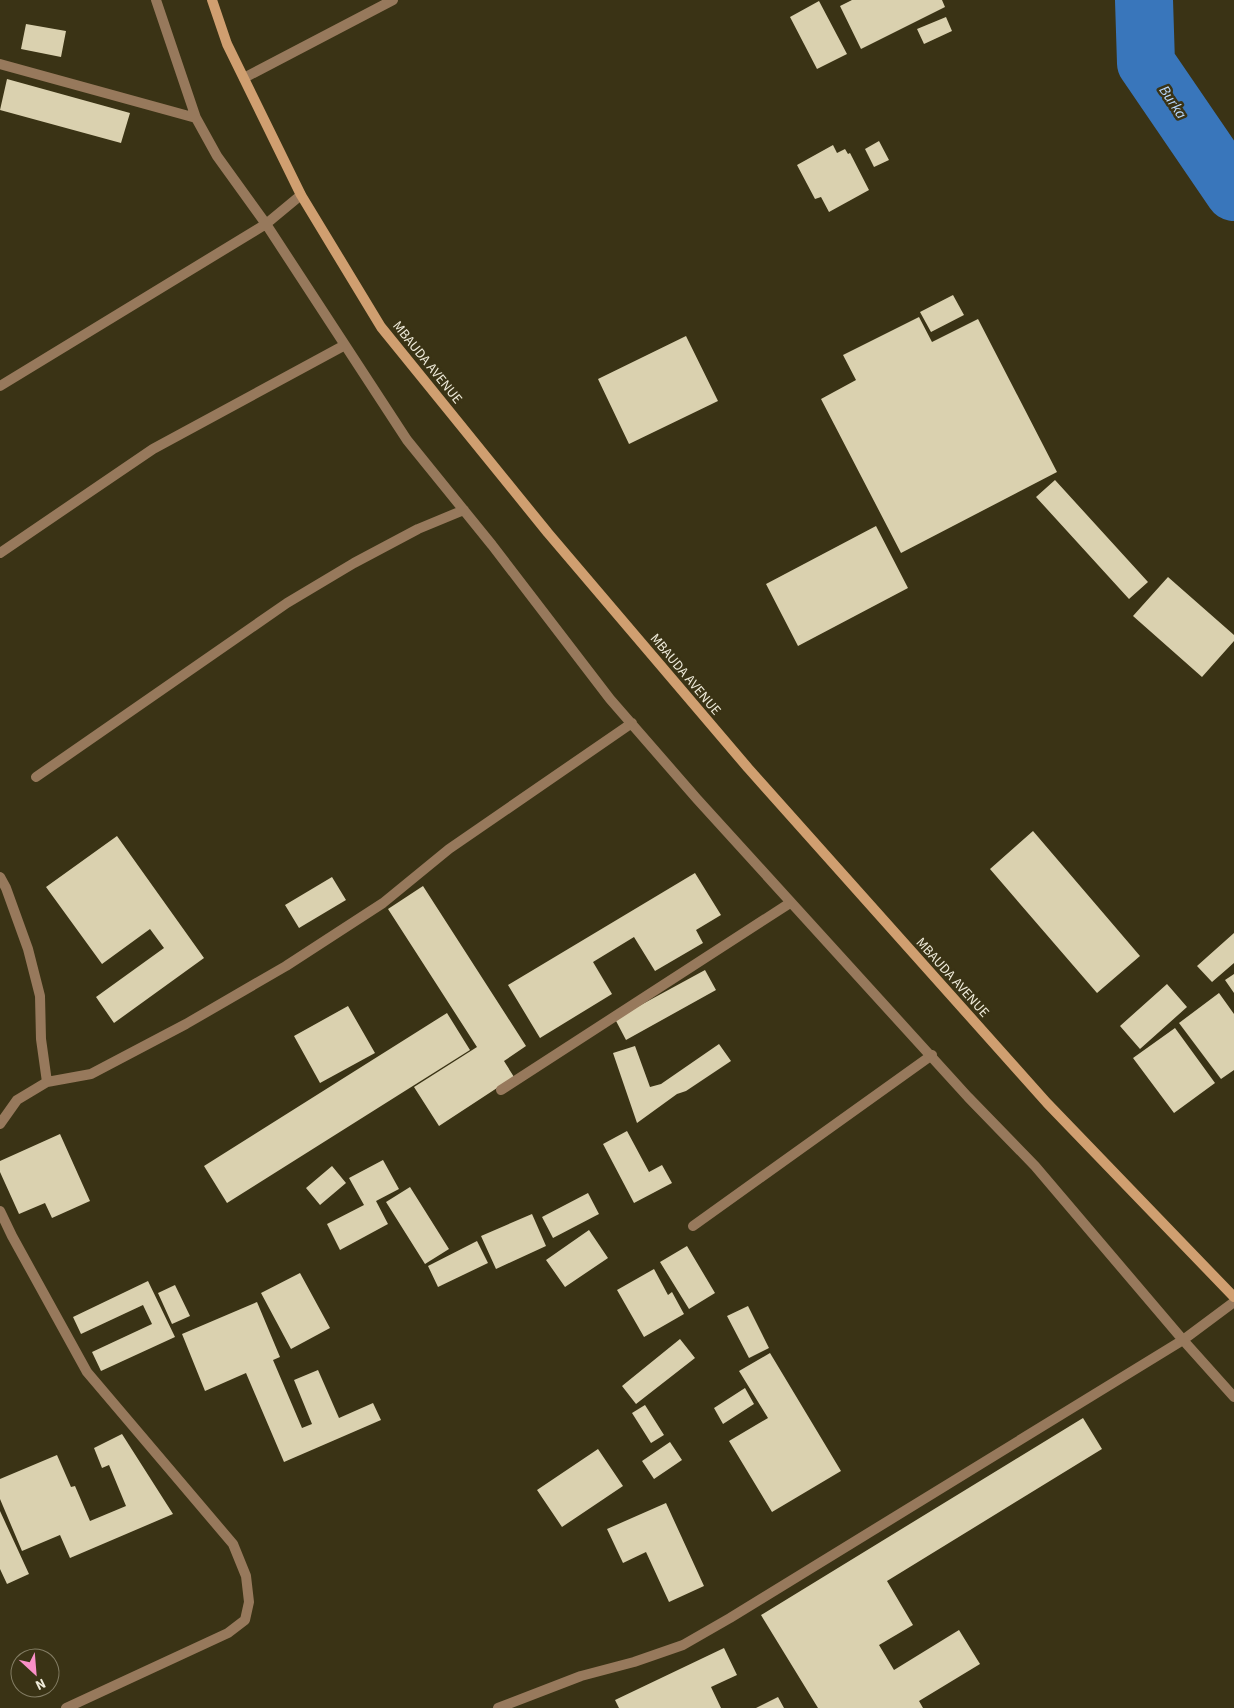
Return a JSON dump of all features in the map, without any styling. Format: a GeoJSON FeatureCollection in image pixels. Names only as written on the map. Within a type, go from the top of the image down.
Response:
{"type":"FeatureCollection","features":[{"type":"Feature","properties":{"kind":"street"},"geometry":{"type":"LineString","coordinates":[[156,0],[196,118],[217,156],[266,224],[407,440],[464,510],[610,699],[790,904],[968,1097],[1035,1166],[1234,1397]]}},
{"type":"Feature","properties":{"kind":"street","name":"MBAUDA AVENUE"},"geometry":{"type":"LineString","coordinates":[[212,0],[227,44],[301,195],[381,327],[560,548],[748,768],[1047,1103],[1234,1297]]}},
{"type":"Feature","properties":{"kind":"street"},"geometry":{"type":"LineString","coordinates":[[244,78],[393,0]]}},
{"type":"Feature","properties":{"kind":"street"},"geometry":{"type":"LineString","coordinates":[[0,64],[196,118]]}},
{"type":"Feature","properties":{"kind":"street"},"geometry":{"type":"LineString","coordinates":[[0,386],[266,224],[301,195]]}},
{"type":"Feature","properties":{"kind":"street"},"geometry":{"type":"LineString","coordinates":[[0,552],[153,449],[345,344]]}},
{"type":"Feature","properties":{"kind":"street"},"geometry":{"type":"LineString","coordinates":[[36,777],[287,603],[354,563],[418,529],[464,510]]}},
{"type":"Feature","properties":{"kind":"street"},"geometry":{"type":"LineString","coordinates":[[0,1124],[17,1100],[47,1082],[92,1074],[186,1024],[286,966],[383,903],[449,849],[632,723]]}},
{"type":"Feature","properties":{"kind":"street"},"geometry":{"type":"LineString","coordinates":[[0,876],[28,949],[40,996],[41,1040],[47,1082]]}},
{"type":"Feature","properties":{"kind":"street"},"geometry":{"type":"LineString","coordinates":[[501,1090],[790,904]]}},
{"type":"Feature","properties":{"kind":"street"},"geometry":{"type":"LineString","coordinates":[[693,1226],[932,1056]]}},
{"type":"Feature","properties":{"kind":"street"},"geometry":{"type":"LineString","coordinates":[[0,1211],[86,1372],[233,1544],[246,1576],[249,1602],[245,1620],[228,1633],[66,1708]]}},
{"type":"Feature","properties":{"kind":"street"},"geometry":{"type":"LineString","coordinates":[[498,1708],[581,1676],[634,1662],[683,1645],[1183,1340],[1234,1302]]}},
{"type":"Feature","properties":{"kind":"building"},"geometry":{"type":"Polygon","coordinates":[[[852,0],[942,0],[945,7],[861,49],[840,6],[852,0]]]}},
{"type":"Feature","properties":{"kind":"building"},"geometry":{"type":"Polygon","coordinates":[[[819,1],[847,54],[817,69],[790,17],[819,1]]]}},
{"type":"Feature","properties":{"kind":"building"},"geometry":{"type":"Polygon","coordinates":[[[946,17],[952,31],[924,44],[917,29],[946,17]]]}},
{"type":"Feature","properties":{"kind":"building"},"geometry":{"type":"Polygon","coordinates":[[[26,24],[66,31],[61,57],[21,49],[26,24]]]}},
{"type":"Feature","properties":{"kind":"building"},"geometry":{"type":"Polygon","coordinates":[[[7,79],[130,113],[121,143],[0,110],[7,79]]]}},
{"type":"Feature","properties":{"kind":"building"},"geometry":{"type":"Polygon","coordinates":[[[879,141],[889,160],[874,167],[865,149],[879,141]]]}},
{"type":"Feature","properties":{"kind":"building"},"geometry":{"type":"Polygon","coordinates":[[[833,145],[837,153],[845,149],[848,154],[850,153],[869,190],[829,212],[821,197],[815,199],[797,165],[833,145]]]}},
{"type":"Feature","properties":{"kind":"building"},"geometry":{"type":"Polygon","coordinates":[[[953,295],[964,315],[931,332],[920,312],[953,295]]]}},
{"type":"Feature","properties":{"kind":"building"},"geometry":{"type":"Polygon","coordinates":[[[919,317],[932,342],[978,319],[1057,472],[901,553],[821,399],[856,380],[843,355],[919,317]]]}},
{"type":"Feature","properties":{"kind":"building"},"geometry":{"type":"Polygon","coordinates":[[[686,336],[718,401],[629,444],[598,379],[686,336]]]}},
{"type":"Feature","properties":{"kind":"building"},"geometry":{"type":"Polygon","coordinates":[[[1055,480],[1148,582],[1129,599],[1036,497],[1055,480]]]}},
{"type":"Feature","properties":{"kind":"building"},"geometry":{"type":"Polygon","coordinates":[[[876,526],[908,588],[798,646],[766,584],[876,526]]]}},
{"type":"Feature","properties":{"kind":"building"},"geometry":{"type":"Polygon","coordinates":[[[1168,577],[1234,635],[1234,641],[1202,677],[1133,616],[1168,577]]]}},
{"type":"Feature","properties":{"kind":"building"},"geometry":{"type":"Polygon","coordinates":[[[1033,831],[1140,956],[1097,993],[990,869],[1033,831]]]}},
{"type":"Feature","properties":{"kind":"building"},"geometry":{"type":"Polygon","coordinates":[[[117,836],[204,958],[114,1023],[96,997],[164,948],[150,929],[102,964],[46,887],[117,836]]]}},
{"type":"Feature","properties":{"kind":"building"},"geometry":{"type":"Polygon","coordinates":[[[695,873],[721,915],[696,930],[703,943],[655,971],[634,937],[593,962],[612,994],[540,1038],[508,985],[695,873]]]}},
{"type":"Feature","properties":{"kind":"building"},"geometry":{"type":"Polygon","coordinates":[[[332,877],[346,900],[299,928],[285,905],[332,877]]]}},
{"type":"Feature","properties":{"kind":"building"},"geometry":{"type":"Polygon","coordinates":[[[423,886],[526,1046],[504,1061],[514,1077],[439,1126],[414,1087],[477,1047],[388,909],[423,886]]]}},
{"type":"Feature","properties":{"kind":"building"},"geometry":{"type":"Polygon","coordinates":[[[1234,933],[1234,963],[1212,982],[1197,966],[1234,933]]]}},
{"type":"Feature","properties":{"kind":"building"},"geometry":{"type":"Polygon","coordinates":[[[705,970],[716,990],[626,1040],[615,1019],[705,970]]]}},
{"type":"Feature","properties":{"kind":"building"},"geometry":{"type":"Polygon","coordinates":[[[1234,974],[1234,993],[1225,980],[1234,974]]]}},
{"type":"Feature","properties":{"kind":"building"},"geometry":{"type":"Polygon","coordinates":[[[1167,984],[1187,1007],[1140,1049],[1120,1026],[1167,984]]]}},
{"type":"Feature","properties":{"kind":"building"},"geometry":{"type":"Polygon","coordinates":[[[1219,993],[1234,1014],[1234,1070],[1221,1079],[1179,1023],[1219,993]]]}},
{"type":"Feature","properties":{"kind":"building"},"geometry":{"type":"Polygon","coordinates":[[[348,1006],[375,1053],[320,1083],[294,1036],[348,1006]]]}},
{"type":"Feature","properties":{"kind":"building"},"geometry":{"type":"Polygon","coordinates":[[[447,1013],[470,1050],[227,1203],[204,1166],[447,1013]]]}},
{"type":"Feature","properties":{"kind":"building"},"geometry":{"type":"Polygon","coordinates":[[[1175,1028],[1215,1083],[1174,1113],[1133,1058],[1175,1028]]]}},
{"type":"Feature","properties":{"kind":"building"},"geometry":{"type":"Polygon","coordinates":[[[719,1044],[731,1061],[686,1091],[677,1094],[637,1123],[613,1053],[635,1046],[650,1087],[661,1084],[719,1044]]]}},
{"type":"Feature","properties":{"kind":"building"},"geometry":{"type":"Polygon","coordinates":[[[627,1131],[649,1172],[662,1165],[672,1183],[634,1203],[603,1144],[627,1131]]]}},
{"type":"Feature","properties":{"kind":"building"},"geometry":{"type":"Polygon","coordinates":[[[60,1134],[90,1201],[52,1218],[45,1203],[19,1214],[0,1172],[0,1161],[60,1134]]]}},
{"type":"Feature","properties":{"kind":"building"},"geometry":{"type":"Polygon","coordinates":[[[383,1160],[399,1189],[376,1201],[388,1224],[340,1250],[327,1224],[364,1205],[349,1178],[383,1160]]]}},
{"type":"Feature","properties":{"kind":"building"},"geometry":{"type":"Polygon","coordinates":[[[332,1166],[346,1183],[320,1205],[306,1188],[332,1166]]]}},
{"type":"Feature","properties":{"kind":"building"},"geometry":{"type":"Polygon","coordinates":[[[410,1187],[449,1249],[425,1264],[386,1202],[410,1187]]]}},
{"type":"Feature","properties":{"kind":"building"},"geometry":{"type":"Polygon","coordinates":[[[588,1193],[599,1214],[553,1238],[542,1217],[588,1193]]]}},
{"type":"Feature","properties":{"kind":"building"},"geometry":{"type":"Polygon","coordinates":[[[532,1214],[546,1246],[496,1269],[481,1236],[532,1214]]]}},
{"type":"Feature","properties":{"kind":"building"},"geometry":{"type":"Polygon","coordinates":[[[589,1230],[608,1258],[565,1287],[546,1260],[589,1230]]]}},
{"type":"Feature","properties":{"kind":"building"},"geometry":{"type":"Polygon","coordinates":[[[477,1241],[488,1263],[438,1287],[428,1266],[477,1241]]]}},
{"type":"Feature","properties":{"kind":"building"},"geometry":{"type":"Polygon","coordinates":[[[687,1246],[715,1293],[689,1309],[660,1262],[687,1246]]]}},
{"type":"Feature","properties":{"kind":"building"},"geometry":{"type":"Polygon","coordinates":[[[654,1269],[668,1295],[672,1292],[684,1314],[644,1337],[617,1290],[654,1269]]]}},
{"type":"Feature","properties":{"kind":"building"},"geometry":{"type":"Polygon","coordinates":[[[300,1273],[330,1328],[291,1349],[261,1293],[300,1273]]]}},
{"type":"Feature","properties":{"kind":"building"},"geometry":{"type":"Polygon","coordinates":[[[148,1281],[175,1337],[101,1371],[92,1352],[152,1324],[143,1305],[81,1334],[73,1317],[148,1281]]]}},
{"type":"Feature","properties":{"kind":"building"},"geometry":{"type":"Polygon","coordinates":[[[175,1285],[190,1316],[172,1324],[158,1293],[175,1285]]]}},
{"type":"Feature","properties":{"kind":"building"},"geometry":{"type":"Polygon","coordinates":[[[257,1302],[280,1357],[273,1360],[302,1428],[312,1424],[294,1380],[318,1370],[339,1418],[373,1403],[381,1420],[284,1462],[246,1373],[205,1391],[182,1334],[257,1302]]]}},
{"type":"Feature","properties":{"kind":"building"},"geometry":{"type":"Polygon","coordinates":[[[748,1306],[769,1348],[749,1358],[727,1316],[748,1306]]]}},
{"type":"Feature","properties":{"kind":"building"},"geometry":{"type":"Polygon","coordinates":[[[680,1339],[695,1358],[636,1404],[622,1386],[680,1339]]]}},
{"type":"Feature","properties":{"kind":"building"},"geometry":{"type":"Polygon","coordinates":[[[770,1353],[841,1471],[772,1512],[729,1441],[768,1418],[739,1371],[770,1353]]]}},
{"type":"Feature","properties":{"kind":"building"},"geometry":{"type":"Polygon","coordinates":[[[745,1388],[754,1404],[723,1424],[714,1408],[745,1388]]]}},
{"type":"Feature","properties":{"kind":"building"},"geometry":{"type":"Polygon","coordinates":[[[645,1405],[664,1435],[651,1443],[632,1413],[645,1405]]]}},
{"type":"Feature","properties":{"kind":"building"},"geometry":{"type":"Polygon","coordinates":[[[1083,1418],[1102,1449],[887,1581],[913,1625],[879,1645],[894,1670],[959,1630],[980,1664],[919,1701],[923,1708],[818,1708],[761,1615],[1083,1418]]]}},
{"type":"Feature","properties":{"kind":"building"},"geometry":{"type":"Polygon","coordinates":[[[122,1434],[173,1514],[70,1558],[60,1535],[22,1551],[0,1499],[0,1479],[57,1455],[71,1487],[75,1486],[90,1521],[126,1506],[109,1465],[102,1468],[94,1448],[122,1434]]]}},
{"type":"Feature","properties":{"kind":"building"},"geometry":{"type":"Polygon","coordinates":[[[670,1442],[682,1460],[654,1479],[642,1461],[670,1442]]]}},
{"type":"Feature","properties":{"kind":"building"},"geometry":{"type":"Polygon","coordinates":[[[598,1449],[623,1486],[562,1527],[537,1490],[598,1449]]]}},
{"type":"Feature","properties":{"kind":"building"},"geometry":{"type":"Polygon","coordinates":[[[666,1503],[704,1586],[669,1602],[646,1552],[623,1563],[607,1529],[666,1503]]]}},
{"type":"Feature","properties":{"kind":"building"},"geometry":{"type":"Polygon","coordinates":[[[0,1511],[29,1574],[7,1584],[0,1569],[0,1511]]]}},
{"type":"Feature","properties":{"kind":"building"},"geometry":{"type":"Polygon","coordinates":[[[724,1648],[737,1675],[711,1687],[721,1708],[619,1708],[615,1700],[724,1648]]]}},
{"type":"Feature","properties":{"kind":"building"},"geometry":{"type":"Polygon","coordinates":[[[778,1697],[784,1708],[756,1708],[778,1697]]]}},
{"type":"Feature","properties":{"kind":"waterway","name":"Burka"},"geometry":{"type":"LineString","coordinates":[[1144,0],[1146,63],[1234,192]]}}]}
